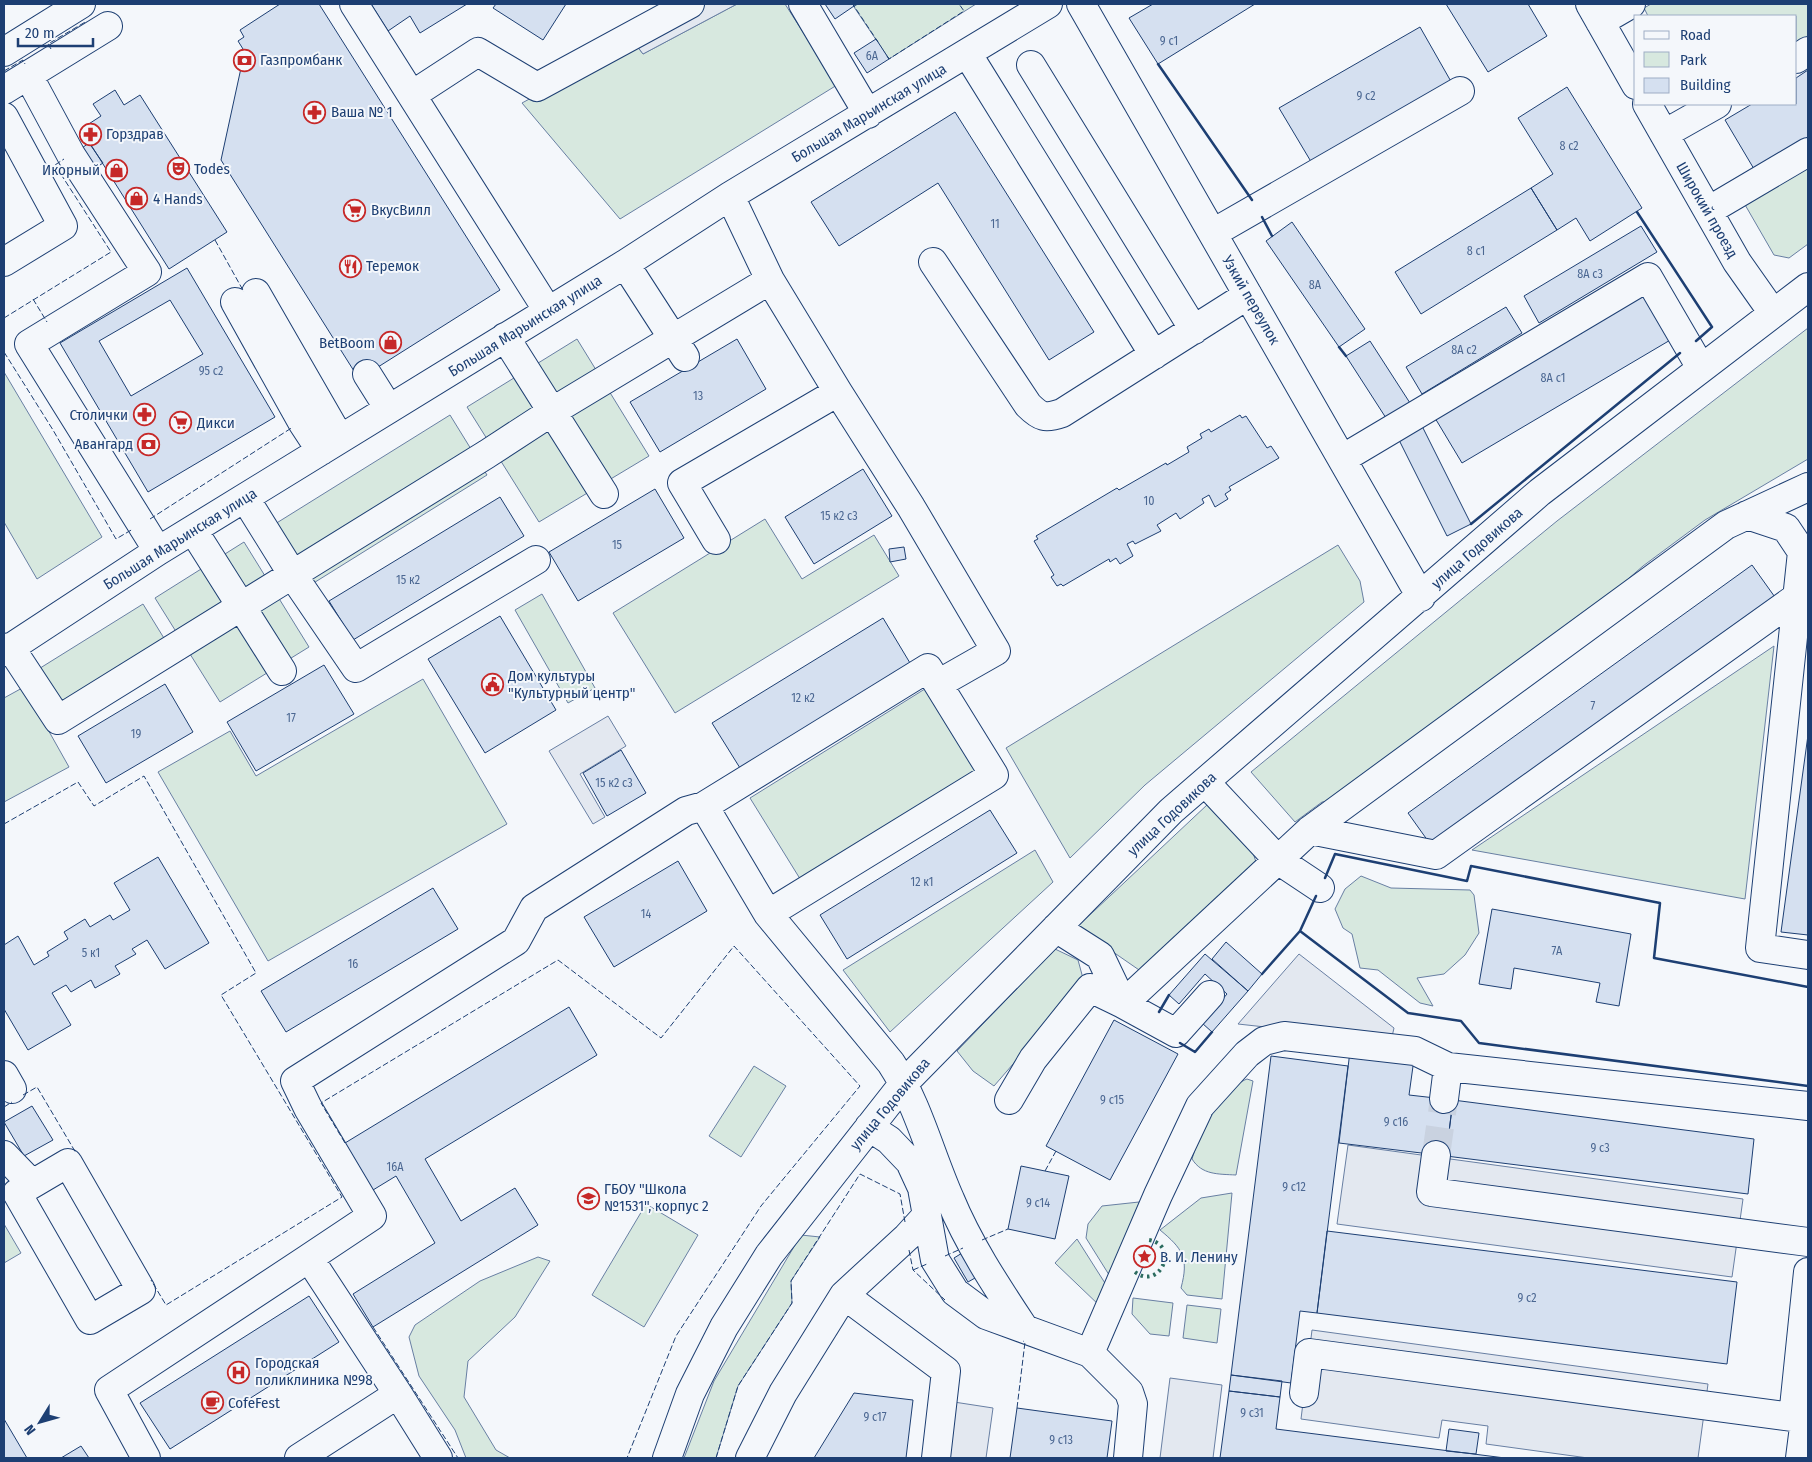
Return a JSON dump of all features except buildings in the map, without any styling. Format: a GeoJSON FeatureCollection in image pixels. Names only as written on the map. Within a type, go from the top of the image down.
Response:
{"type":"FeatureCollection","features":[{"type":"Feature","properties":{"kind":"street"},"geometry":{"type":"LineString","coordinates":[[4,52],[80,4]]}},
{"type":"Feature","properties":{"kind":"street"},"geometry":{"type":"LineString","coordinates":[[354,4],[548,311]]}},
{"type":"Feature","properties":{"kind":"street"},"geometry":{"type":"LineString","coordinates":[[412,95],[478,52],[537,87],[690,4]]}},
{"type":"Feature","properties":{"kind":"street"},"geometry":{"type":"LineString","coordinates":[[803,4],[868,114]]}},
{"type":"Feature","properties":{"kind":"street","name":"Большая Марьинская улица"},"geometry":{"type":"LineString","coordinates":[[7,650],[158,551],[505,338],[730,196],[1048,4]]}},
{"type":"Feature","properties":{"kind":"street","name":"Узкий переулок"},"geometry":{"type":"LineString","coordinates":[[1081,4],[1421,597]]}},
{"type":"Feature","properties":{"kind":"street"},"geometry":{"type":"LineString","coordinates":[[1631,4],[1595,13],[1634,81]]}},
{"type":"Feature","properties":{"kind":"street"},"geometry":{"type":"LineString","coordinates":[[4,90],[108,26]]}},
{"type":"Feature","properties":{"kind":"street"},"geometry":{"type":"LineString","coordinates":[[1797,57],[1808,51]]}},
{"type":"Feature","properties":{"kind":"street"},"geometry":{"type":"LineString","coordinates":[[967,54],[1154,354]]}},
{"type":"Feature","properties":{"kind":"street"},"geometry":{"type":"LineString","coordinates":[[1031,65],[1194,330]]}},
{"type":"Feature","properties":{"kind":"street"},"geometry":{"type":"LineString","coordinates":[[28,75],[71,154],[147,272],[28,344],[158,551]]}},
{"type":"Feature","properties":{"kind":"street"},"geometry":{"type":"LineString","coordinates":[[1213,233],[1460,91]]}},
{"type":"Feature","properties":{"kind":"street","name":"Широкий проезд"},"geometry":{"type":"LineString","coordinates":[[1648,105],[1737,262],[1773,313]]}},
{"type":"Feature","properties":{"kind":"street"},"geometry":{"type":"LineString","coordinates":[[1664,134],[1715,105]]}},
{"type":"Feature","properties":{"kind":"street"},"geometry":{"type":"LineString","coordinates":[[4,117],[63,226],[4,262]]}},
{"type":"Feature","properties":{"kind":"street"},"geometry":{"type":"LineString","coordinates":[[1708,211],[1808,152]]}},
{"type":"Feature","properties":{"kind":"street"},"geometry":{"type":"LineString","coordinates":[[730,196],[770,280],[911,507],[996,651],[938,684]]}},
{"type":"Feature","properties":{"kind":"street"},"geometry":{"type":"LineString","coordinates":[[933,262],[1028,405],[1036,414],[1050,418],[1062,413],[1248,295]]}},
{"type":"Feature","properties":{"kind":"street"},"geometry":{"type":"LineString","coordinates":[[624,264],[679,347]]}},
{"type":"Feature","properties":{"kind":"street"},"geometry":{"type":"LineString","coordinates":[[1342,459],[1648,277],[1701,368]]}},
{"type":"Feature","properties":{"kind":"street"},"geometry":{"type":"LineString","coordinates":[[7,650],[58,720],[508,442],[553,411],[679,347],[770,280]]}},
{"type":"Feature","properties":{"kind":"street","name":"улица Годовикова"},"geometry":{"type":"LineString","coordinates":[[667,1458],[690,1394],[724,1327],[768,1255],[904,1083],[1171,811],[1421,597],[1540,492],[1808,287]]}},
{"type":"Feature","properties":{"kind":"street"},"geometry":{"type":"LineString","coordinates":[[245,297],[330,445]]}},
{"type":"Feature","properties":{"kind":"street"},"geometry":{"type":"LineString","coordinates":[[505,338],[604,494]]}},
{"type":"Feature","properties":{"kind":"street"},"geometry":{"type":"LineString","coordinates":[[367,374],[389,409]]}},
{"type":"Feature","properties":{"kind":"street"},"geometry":{"type":"LineString","coordinates":[[716,540],[682,484],[838,392]]}},
{"type":"Feature","properties":{"kind":"street"},"geometry":{"type":"LineString","coordinates":[[1123,1004],[1310,830],[1726,525],[1808,487]]}},
{"type":"Feature","properties":{"kind":"street"},"geometry":{"type":"LineString","coordinates":[[245,498],[356,668],[536,560]]}},
{"type":"Feature","properties":{"kind":"street"},"geometry":{"type":"LineString","coordinates":[[1747,515],[1786,528],[1802,552],[1760,948],[1808,955]]}},
{"type":"Feature","properties":{"kind":"street"},"geometry":{"type":"LineString","coordinates":[[193,530],[243,606],[282,671]]}},
{"type":"Feature","properties":{"kind":"street"},"geometry":{"type":"LineString","coordinates":[[1310,830],[1436,855],[1797,597]]}},
{"type":"Feature","properties":{"kind":"street"},"geometry":{"type":"LineString","coordinates":[[146,1458],[109,1390],[372,1216],[308,1108],[295,1081],[516,941],[534,908],[686,811],[704,806],[928,668],[994,775],[768,914]]}},
{"type":"Feature","properties":{"kind":"street"},"geometry":{"type":"LineString","coordinates":[[1205,782],[1278,860],[1320,888]]}},
{"type":"Feature","properties":{"kind":"street"},"geometry":{"type":"LineString","coordinates":[[704,806],[768,914],[891,1062],[904,1083],[963,1227],[1024,1328]]}},
{"type":"Feature","properties":{"kind":"street"},"geometry":{"type":"LineString","coordinates":[[1056,928],[1100,956],[1123,1004]]}},
{"type":"Feature","properties":{"kind":"street"},"geometry":{"type":"LineString","coordinates":[[1009,1100],[1033,1059],[1090,988],[1176,1032],[1210,995]]}},
{"type":"Feature","properties":{"kind":"street"},"geometry":{"type":"LineString","coordinates":[[1090,1353],[1158,1196],[1200,1106],[1247,1054],[1264,1041],[1284,1036],[1415,1051],[1448,1067],[1808,1106]]}},
{"type":"Feature","properties":{"kind":"street"},"geometry":{"type":"LineString","coordinates":[[1444,1099],[1448,1067]]}},
{"type":"Feature","properties":{"kind":"street"},"geometry":{"type":"LineString","coordinates":[[869,1127],[889,1140],[910,1162],[922,1188],[935,1260],[955,1292],[986,1315],[1090,1353],[1129,1392],[1133,1404],[1128,1458]]}},
{"type":"Feature","properties":{"kind":"street"},"geometry":{"type":"LineString","coordinates":[[4,1155],[32,1184]]}},
{"type":"Feature","properties":{"kind":"street"},"geometry":{"type":"LineString","coordinates":[[1436,1155],[1431,1192],[1808,1242]]}},
{"type":"Feature","properties":{"kind":"street"},"geometry":{"type":"LineString","coordinates":[[68,1163],[141,1290],[90,1320],[17,1193],[32,1184],[68,1163]]}},
{"type":"Feature","properties":{"kind":"street"},"geometry":{"type":"LineString","coordinates":[[750,1458],[782,1393],[844,1295],[907,1237],[927,1215]]}},
{"type":"Feature","properties":{"kind":"street"},"geometry":{"type":"LineString","coordinates":[[309,1258],[438,1458]]}},
{"type":"Feature","properties":{"kind":"street"},"geometry":{"type":"LineString","coordinates":[[1800,1458],[1808,1272]]}},
{"type":"Feature","properties":{"kind":"street"},"geometry":{"type":"LineString","coordinates":[[844,1295],[946,1371],[936,1458]]}},
{"type":"Feature","properties":{"kind":"street"},"geometry":{"type":"LineString","coordinates":[[1304,1393],[1309,1354],[1802,1418]]}},
{"type":"Feature","properties":{"kind":"street"},"geometry":{"type":"LineString","coordinates":[[299,1458],[398,1394]]}},
{"type":"Feature","properties":{"kind":"green space"},"geometry":{"type":"Polygon","coordinates":[[[737,4],[785,4],[837,85],[620,219],[522,103],[634,42],[643,54],[737,4]]]}},
{"type":"Feature","properties":{"kind":"green space"},"geometry":{"type":"Polygon","coordinates":[[[852,4],[976,4],[889,59],[852,4]]]}},
{"type":"Feature","properties":{"kind":"green space"},"geometry":{"type":"Polygon","coordinates":[[[1651,4],[1808,4],[1808,40],[1797,46],[1797,15],[1648,15],[1644,8],[1651,4]]]}},
{"type":"Feature","properties":{"kind":"green space"},"geometry":{"type":"Polygon","coordinates":[[[1808,165],[1808,244],[1789,258],[1774,255],[1744,203],[1808,165]]]}},
{"type":"Feature","properties":{"kind":"green space"},"geometry":{"type":"Polygon","coordinates":[[[1808,328],[1808,459],[1705,520],[1643,566],[1582,619],[1468,696],[1351,799],[1322,802],[1295,822],[1251,772],[1557,521],[1808,328]]]}},
{"type":"Feature","properties":{"kind":"green space"},"geometry":{"type":"Polygon","coordinates":[[[577,339],[649,456],[539,522],[467,407],[577,339]]]}},
{"type":"Feature","properties":{"kind":"green space"},"geometry":{"type":"Polygon","coordinates":[[[4,372],[102,537],[37,579],[4,522],[4,372]]]}},
{"type":"Feature","properties":{"kind":"green space"},"geometry":{"type":"Polygon","coordinates":[[[450,415],[487,475],[312,584],[275,524],[450,415]]]}},
{"type":"Feature","properties":{"kind":"green space"},"geometry":{"type":"Polygon","coordinates":[[[765,519],[802,579],[874,535],[899,576],[675,713],[613,613],[765,519]]]}},
{"type":"Feature","properties":{"kind":"green space"},"geometry":{"type":"Polygon","coordinates":[[[244,542],[309,647],[220,702],[155,598],[244,542]]]}},
{"type":"Feature","properties":{"kind":"green space"},"geometry":{"type":"Polygon","coordinates":[[[1338,545],[1360,581],[1364,602],[1145,785],[1070,858],[1006,748],[1338,545]]]}},
{"type":"Feature","properties":{"kind":"green space"},"geometry":{"type":"Polygon","coordinates":[[[542,594],[595,688],[568,703],[515,610],[542,594]]]}},
{"type":"Feature","properties":{"kind":"green space"},"geometry":{"type":"Polygon","coordinates":[[[143,604],[170,648],[57,718],[29,675],[143,604]]]}},
{"type":"Feature","properties":{"kind":"green space"},"geometry":{"type":"Polygon","coordinates":[[[1774,646],[1745,899],[1472,850],[1774,646]]]}},
{"type":"Feature","properties":{"kind":"green space"},"geometry":{"type":"Polygon","coordinates":[[[423,679],[507,824],[268,961],[158,772],[230,731],[256,776],[423,679]]]}},
{"type":"Feature","properties":{"kind":"green space"},"geometry":{"type":"Polygon","coordinates":[[[24,687],[69,767],[4,802],[4,698],[24,687]]]}},
{"type":"Feature","properties":{"kind":"green space"},"geometry":{"type":"Polygon","coordinates":[[[928,687],[980,772],[802,882],[750,798],[928,687]]]}},
{"type":"Feature","properties":{"kind":"green space"},"geometry":{"type":"Polygon","coordinates":[[[1208,804],[1252,850],[1258,868],[1142,972],[1077,927],[1208,804]]]}},
{"type":"Feature","properties":{"kind":"green space"},"geometry":{"type":"Polygon","coordinates":[[[1035,850],[1053,882],[890,1032],[843,970],[1035,850]]]}},
{"type":"Feature","properties":{"kind":"green space"},"geometry":{"type":"Polygon","coordinates":[[[1361,876],[1391,888],[1470,890],[1474,895],[1479,933],[1465,955],[1444,974],[1417,978],[1433,1006],[1420,1003],[1378,970],[1360,968],[1352,934],[1343,928],[1335,909],[1345,889],[1361,876]]]}},
{"type":"Feature","properties":{"kind":"green space"},"geometry":{"type":"Polygon","coordinates":[[[1055,949],[1078,960],[1084,982],[994,1086],[973,1071],[957,1051],[1055,949]]]}},
{"type":"Feature","properties":{"kind":"green space"},"geometry":{"type":"Polygon","coordinates":[[[754,1066],[786,1086],[741,1157],[709,1136],[754,1066]]]}},
{"type":"Feature","properties":{"kind":"green space"},"geometry":{"type":"Polygon","coordinates":[[[1247,1079],[1253,1081],[1236,1175],[1217,1174],[1206,1171],[1192,1159],[1201,1132],[1214,1110],[1227,1094],[1247,1079]]]}},
{"type":"Feature","properties":{"kind":"green space"},"geometry":{"type":"Polygon","coordinates":[[[1232,1193],[1222,1299],[1187,1295],[1181,1288],[1184,1269],[1182,1255],[1174,1243],[1160,1230],[1201,1198],[1232,1193]]]}},
{"type":"Feature","properties":{"kind":"green space"},"geometry":{"type":"Polygon","coordinates":[[[1139,1202],[1144,1212],[1111,1278],[1086,1238],[1088,1224],[1102,1206],[1139,1202]]]}},
{"type":"Feature","properties":{"kind":"green space"},"geometry":{"type":"Polygon","coordinates":[[[646,1204],[698,1235],[644,1327],[592,1295],[646,1204]]]}},
{"type":"Feature","properties":{"kind":"green space"},"geometry":{"type":"Polygon","coordinates":[[[4,1224],[21,1253],[4,1263],[4,1224]]]}},
{"type":"Feature","properties":{"kind":"green space"},"geometry":{"type":"Polygon","coordinates":[[[801,1235],[820,1237],[791,1281],[792,1303],[738,1386],[716,1458],[684,1458],[714,1381],[801,1235]]]}},
{"type":"Feature","properties":{"kind":"green space"},"geometry":{"type":"Polygon","coordinates":[[[1077,1239],[1110,1291],[1101,1307],[1055,1263],[1077,1239]]]}},
{"type":"Feature","properties":{"kind":"green space"},"geometry":{"type":"Polygon","coordinates":[[[538,1257],[550,1261],[515,1317],[468,1361],[464,1397],[496,1450],[510,1458],[466,1458],[455,1430],[419,1376],[409,1337],[415,1325],[480,1281],[538,1257]]]}},
{"type":"Feature","properties":{"kind":"green space"},"geometry":{"type":"Polygon","coordinates":[[[1133,1298],[1173,1303],[1169,1336],[1150,1334],[1132,1314],[1133,1298]]]}},
{"type":"Feature","properties":{"kind":"green space"},"geometry":{"type":"Polygon","coordinates":[[[1187,1305],[1221,1309],[1217,1343],[1183,1338],[1187,1305]]]}},
{"type":"Feature","properties":{"kind":"shaded area"},"geometry":{"type":"Polygon","coordinates":[[[705,4],[737,4],[643,54],[634,42],[705,4]]]}},
{"type":"Feature","properties":{"kind":"shaded area"},"geometry":{"type":"Polygon","coordinates":[[[608,716],[626,746],[580,774],[605,817],[593,824],[549,751],[608,716]]]}},
{"type":"Feature","properties":{"kind":"shaded area"},"geometry":{"type":"Polygon","coordinates":[[[1299,954],[1394,1028],[1391,1041],[1238,1024],[1299,954]]]}},
{"type":"Feature","properties":{"kind":"shaded area"},"geometry":{"type":"Polygon","coordinates":[[[1348,1145],[1743,1199],[1732,1277],[1337,1224],[1348,1145]]]}},
{"type":"Feature","properties":{"kind":"shaded area"},"geometry":{"type":"Polygon","coordinates":[[[1312,1330],[1708,1384],[1698,1458],[1588,1458],[1486,1444],[1488,1426],[1442,1420],[1439,1438],[1301,1419],[1312,1330]]]}},
{"type":"Feature","properties":{"kind":"shaded area"},"geometry":{"type":"Polygon","coordinates":[[[1170,1378],[1222,1385],[1213,1458],[1160,1458],[1170,1378]]]}},
{"type":"Feature","properties":{"kind":"shaded area"},"geometry":{"type":"Polygon","coordinates":[[[954,1402],[993,1408],[986,1458],[946,1458],[954,1402]]]}},
{"type":"Feature","properties":{"kind":"tunnel"},"geometry":{"type":"LineString","coordinates":[[1436,1155],[1444,1099]]}},
{"type":"Feature","properties":{"kind":"hedge"},"geometry":{"type":"LineString","coordinates":[[1135,1272],[1144,1276],[1152,1276],[1159,1272],[1163,1265],[1165,1257],[1163,1250],[1158,1244],[1149,1240]]}},
{"type":"Feature","properties":{"kind":"fence"},"geometry":{"type":"LineString","coordinates":[[858,4],[854,6],[878,42]]}},
{"type":"Feature","properties":{"kind":"fence"},"geometry":{"type":"LineString","coordinates":[[887,56],[889,59],[964,11],[959,4]]}},
{"type":"Feature","properties":{"kind":"fence"},"geometry":{"type":"LineString","coordinates":[[51,49],[48,44],[87,21]]}},
{"type":"Feature","properties":{"kind":"fence"},"geometry":{"type":"LineString","coordinates":[[4,71],[23,60],[25,64]]}},
{"type":"Feature","properties":{"kind":"fence"},"geometry":{"type":"LineString","coordinates":[[4,318],[111,252],[55,165],[64,159]]}},
{"type":"Feature","properties":{"kind":"fence"},"geometry":{"type":"LineString","coordinates":[[215,240],[244,292]]}},
{"type":"Feature","properties":{"kind":"fence"},"geometry":{"type":"LineString","coordinates":[[33,299],[47,322]]}},
{"type":"Feature","properties":{"kind":"fence"},"geometry":{"type":"LineString","coordinates":[[4,352],[53,430],[116,539],[133,529]]}},
{"type":"Feature","properties":{"kind":"fence"},"geometry":{"type":"LineString","coordinates":[[150,519],[293,427]]}},
{"type":"Feature","properties":{"kind":"fence"},"geometry":{"type":"LineString","coordinates":[[4,824],[78,782],[94,806],[144,776],[256,973],[221,995],[342,1197],[166,1305],[151,1280]]}},
{"type":"Feature","properties":{"kind":"fence"},"geometry":{"type":"LineString","coordinates":[[345,1143],[321,1103],[558,960],[661,1038],[734,946],[860,1086],[761,1206],[676,1336],[627,1458]]}},
{"type":"Feature","properties":{"kind":"fence"},"geometry":{"type":"LineString","coordinates":[[23,1095],[37,1087],[76,1153]]}},
{"type":"Feature","properties":{"kind":"fence"},"geometry":{"type":"LineString","coordinates":[[4,1107],[12,1102]]}},
{"type":"Feature","properties":{"kind":"fence"},"geometry":{"type":"LineString","coordinates":[[1045,1171],[1056,1151]]}},
{"type":"Feature","properties":{"kind":"fence"},"geometry":{"type":"LineString","coordinates":[[716,1458],[738,1386],[792,1303],[791,1281],[860,1174],[900,1194],[905,1222]]}},
{"type":"Feature","properties":{"kind":"fence"},"geometry":{"type":"LineString","coordinates":[[982,1240],[1008,1229]]}},
{"type":"Feature","properties":{"kind":"fence"},"geometry":{"type":"LineString","coordinates":[[945,1256],[963,1248]]}},
{"type":"Feature","properties":{"kind":"fence"},"geometry":{"type":"LineString","coordinates":[[909,1250],[913,1270],[945,1300]]}},
{"type":"Feature","properties":{"kind":"fence"},"geometry":{"type":"LineString","coordinates":[[913,1270],[927,1264]]}},
{"type":"Feature","properties":{"kind":"fence"},"geometry":{"type":"LineString","coordinates":[[373,1327],[458,1458]]}},
{"type":"Feature","properties":{"kind":"fence"},"geometry":{"type":"LineString","coordinates":[[1017,1408],[1025,1342],[1023,1341]]}},
{"type":"Feature","properties":{"kind":"wall"},"geometry":{"type":"LineString","coordinates":[[1158,64],[1252,200]]}},
{"type":"Feature","properties":{"kind":"wall"},"geometry":{"type":"LineString","coordinates":[[1637,212],[1712,327],[1696,341]]}},
{"type":"Feature","properties":{"kind":"wall"},"geometry":{"type":"LineString","coordinates":[[1262,217],[1272,236]]}},
{"type":"Feature","properties":{"kind":"wall"},"geometry":{"type":"LineString","coordinates":[[1339,347],[1346,356]]}},
{"type":"Feature","properties":{"kind":"wall"},"geometry":{"type":"LineString","coordinates":[[1471,524],[1680,353]]}},
{"type":"Feature","properties":{"kind":"wall"},"geometry":{"type":"LineString","coordinates":[[1325,878],[1335,854],[1467,881],[1471,866],[1660,903],[1654,958],[1808,987]]}},
{"type":"Feature","properties":{"kind":"wall"},"geometry":{"type":"LineString","coordinates":[[1262,974],[1300,931],[1316,896]]}},
{"type":"Feature","properties":{"kind":"wall"},"geometry":{"type":"LineString","coordinates":[[1300,931],[1408,1013],[1461,1021],[1479,1043],[1808,1086]]}},
{"type":"Feature","properties":{"kind":"wall"},"geometry":{"type":"LineString","coordinates":[[1159,1012],[1169,995]]}},
{"type":"Feature","properties":{"kind":"wall"},"geometry":{"type":"LineString","coordinates":[[1180,1043],[1195,1052],[1212,1032]]}},
{"type":"Feature","properties":{"kind":"place","name":"Газпромбанк"},"geometry":{"type":"Point","coordinates":[244,60]}},
{"type":"Feature","properties":{"kind":"place","name":"Ваша № 1"},"geometry":{"type":"Point","coordinates":[315,112]}},
{"type":"Feature","properties":{"kind":"place","name":"Горздрав"},"geometry":{"type":"Point","coordinates":[90,134]}},
{"type":"Feature","properties":{"kind":"place","name":"Todes"},"geometry":{"type":"Point","coordinates":[178,169]}},
{"type":"Feature","properties":{"kind":"place","name":"Икорный"},"geometry":{"type":"Point","coordinates":[116,170]}},
{"type":"Feature","properties":{"kind":"place","name":"4 Hands"},"geometry":{"type":"Point","coordinates":[137,199]}},
{"type":"Feature","properties":{"kind":"place","name":"ВкусВилл"},"geometry":{"type":"Point","coordinates":[355,210]}},
{"type":"Feature","properties":{"kind":"place","name":"Теремок"},"geometry":{"type":"Point","coordinates":[350,266]}},
{"type":"Feature","properties":{"kind":"place","name":"BetBoom"},"geometry":{"type":"Point","coordinates":[391,343]}},
{"type":"Feature","properties":{"kind":"place","name":"Столички"},"geometry":{"type":"Point","coordinates":[144,415]}},
{"type":"Feature","properties":{"kind":"place","name":"Дикси"},"geometry":{"type":"Point","coordinates":[181,423]}},
{"type":"Feature","properties":{"kind":"place","name":"Авангард"},"geometry":{"type":"Point","coordinates":[149,444]}},
{"type":"Feature","properties":{"kind":"place","name":"Дом культуры \"Культурный центр\""},"geometry":{"type":"Point","coordinates":[492,685]}},
{"type":"Feature","properties":{"kind":"place","name":"ГБОУ \"Школа №1531\", корпус 2"},"geometry":{"type":"Point","coordinates":[588,1198]}},
{"type":"Feature","properties":{"kind":"place","name":"В. И. Ленину"},"geometry":{"type":"Point","coordinates":[1144,1257]}},
{"type":"Feature","properties":{"kind":"place","name":"Городская поликлиника №98"},"geometry":{"type":"Point","coordinates":[239,1372]}},
{"type":"Feature","properties":{"kind":"place","name":"CofeFest"},"geometry":{"type":"Point","coordinates":[212,1403]}}]}
